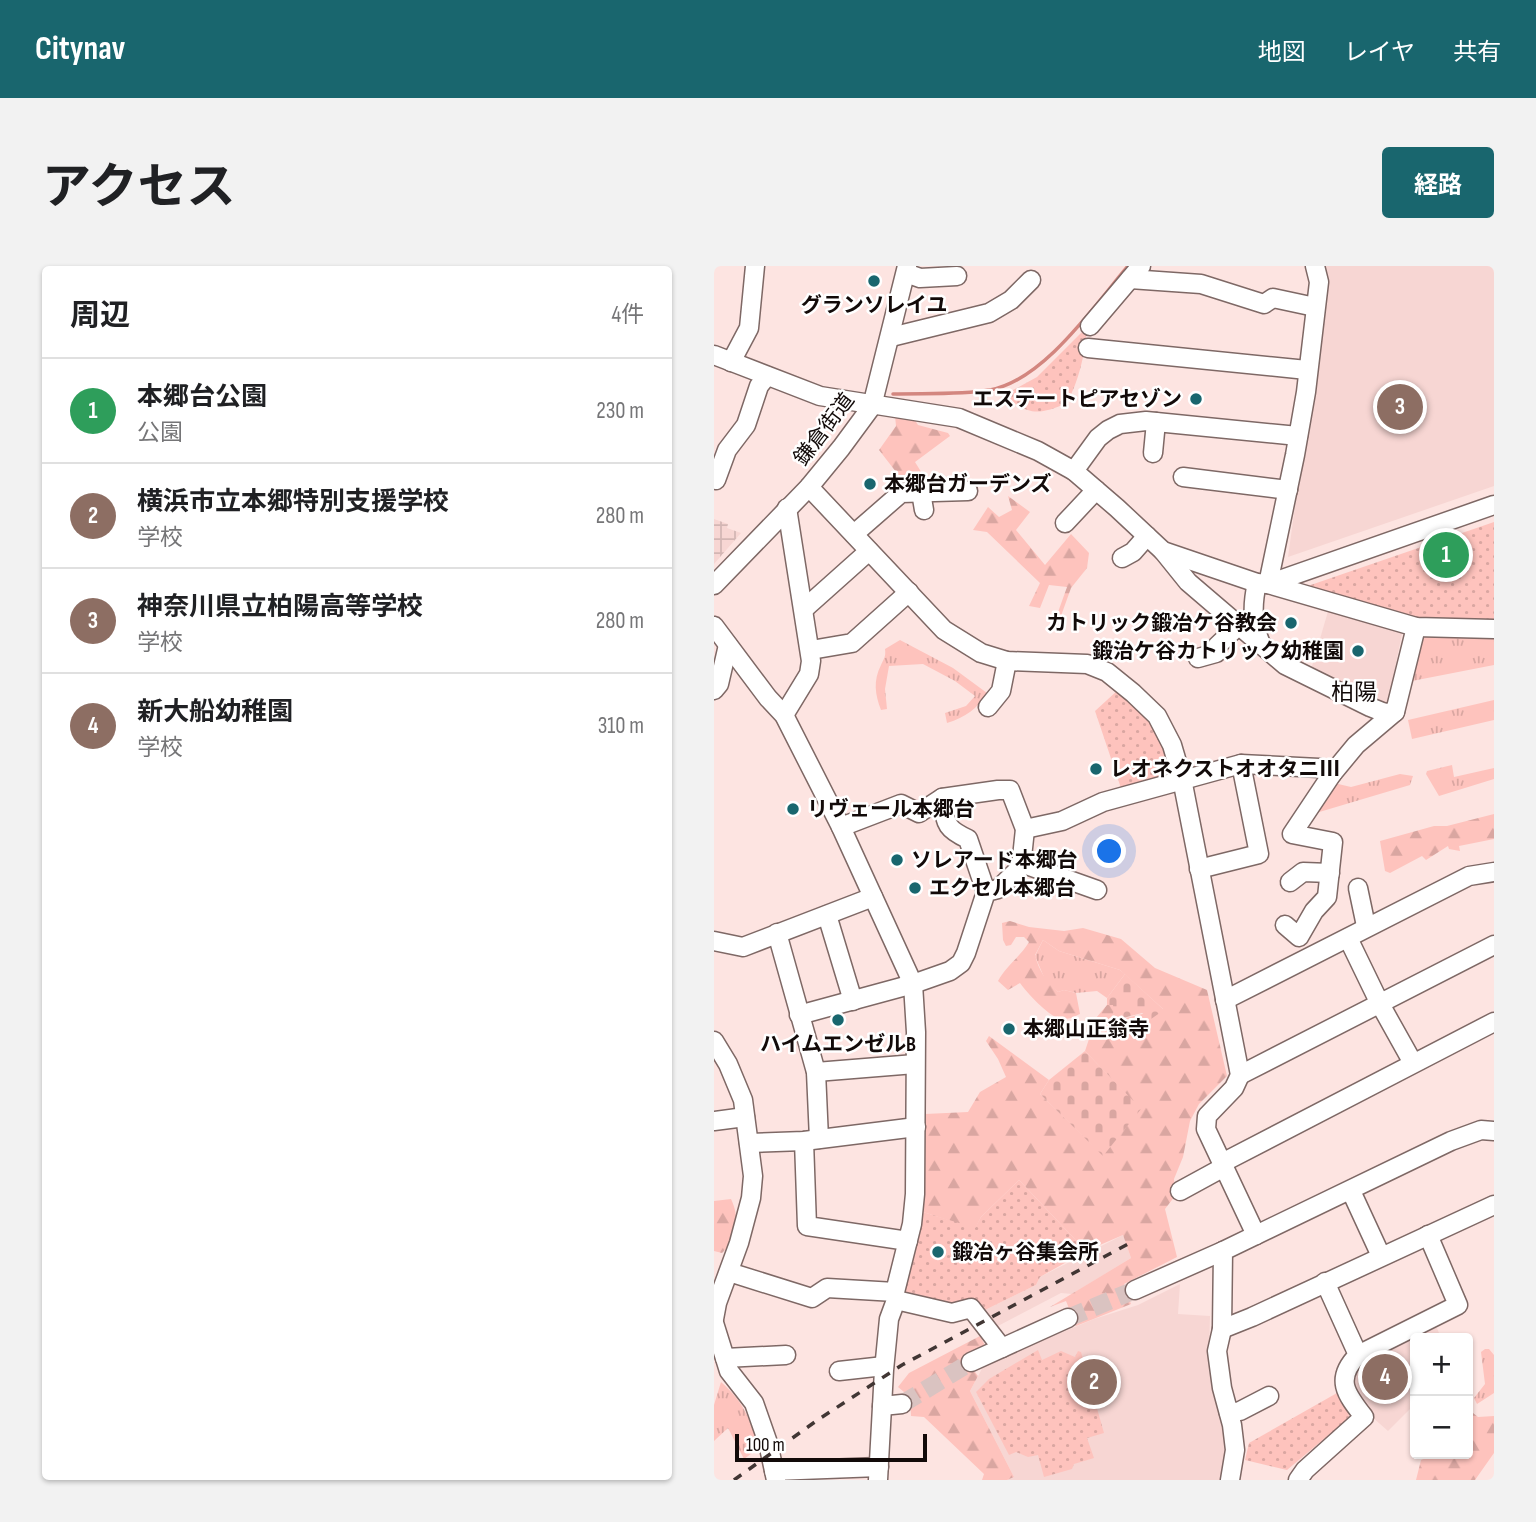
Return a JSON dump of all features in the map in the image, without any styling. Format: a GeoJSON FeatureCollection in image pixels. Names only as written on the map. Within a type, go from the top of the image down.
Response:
{"type":"FeatureCollection","features":[{"type":"Feature","properties":{"kind":"street"},"geometry":{"type":"LineString","coordinates":[[755,266],[748,328],[722,358],[820,396],[874,399],[959,418],[1038,451],[1074,471],[1096,490],[1163,551],[1188,582],[1285,665],[1370,707],[1385,713],[1395,712]]}},
{"type":"Feature","properties":{"kind":"street"},"geometry":{"type":"LineString","coordinates":[[1262,647],[1255,630],[1253,614],[1288,490],[1298,436],[1319,282],[1315,266]]}},
{"type":"Feature","properties":{"kind":"street"},"geometry":{"type":"LineString","coordinates":[[906,270],[920,278],[957,276]]}},
{"type":"Feature","properties":{"kind":"street","name":"鎌倉街道"},"geometry":{"type":"LineString","coordinates":[[714,584],[809,486],[841,448],[874,399],[906,270]]}},
{"type":"Feature","properties":{"kind":"street"},"geometry":{"type":"LineString","coordinates":[[1090,326],[1136,273],[1202,284],[1264,304],[1273,299],[1315,307]]}},
{"type":"Feature","properties":{"kind":"street"},"geometry":{"type":"LineString","coordinates":[[891,337],[989,313],[1012,300],[1031,280]]}},
{"type":"Feature","properties":{"kind":"street"},"geometry":{"type":"LineString","coordinates":[[1088,348],[1307,370]]}},
{"type":"Feature","properties":{"kind":"street"},"geometry":{"type":"LineString","coordinates":[[716,480],[719,456],[746,425],[759,386],[767,376]]}},
{"type":"Feature","properties":{"kind":"street"},"geometry":{"type":"LineString","coordinates":[[1074,471],[1108,430],[1120,424],[1156,422],[1298,436]]}},
{"type":"Feature","properties":{"kind":"street"},"geometry":{"type":"LineString","coordinates":[[1153,453],[1156,422]]}},
{"type":"Feature","properties":{"kind":"street"},"geometry":{"type":"LineString","coordinates":[[1183,477],[1288,490]]}},
{"type":"Feature","properties":{"kind":"street"},"geometry":{"type":"LineString","coordinates":[[809,486],[944,630],[981,653],[1007,662],[1087,664],[1107,672],[1157,716],[1172,745],[1182,779],[1240,1075],[1234,1088],[1207,1116],[1206,1129],[1256,1235]]}},
{"type":"Feature","properties":{"kind":"street"},"geometry":{"type":"LineString","coordinates":[[1065,523],[1096,490]]}},
{"type":"Feature","properties":{"kind":"street"},"geometry":{"type":"LineString","coordinates":[[854,534],[901,493],[922,501],[968,491]]}},
{"type":"Feature","properties":{"kind":"street"},"geometry":{"type":"LineString","coordinates":[[1262,583],[1494,505]]}},
{"type":"Feature","properties":{"kind":"street"},"geometry":{"type":"LineString","coordinates":[[784,715],[809,674],[811,650],[787,508]]}},
{"type":"Feature","properties":{"kind":"street"},"geometry":{"type":"LineString","coordinates":[[1122,558],[1133,552],[1147,536]]}},
{"type":"Feature","properties":{"kind":"street"},"geometry":{"type":"LineString","coordinates":[[804,609],[869,551]]}},
{"type":"Feature","properties":{"kind":"street"},"geometry":{"type":"LineString","coordinates":[[1163,551],[1262,583],[1416,626],[1494,629]]}},
{"type":"Feature","properties":{"kind":"street"},"geometry":{"type":"LineString","coordinates":[[811,650],[852,643],[909,592]]}},
{"type":"Feature","properties":{"kind":"street"},"geometry":{"type":"LineString","coordinates":[[714,626],[784,715],[841,827],[913,984],[916,1032],[915,1194],[908,1241],[889,1319],[879,1474],[775,1475],[768,1443],[754,1403],[723,1366],[714,1321],[723,1275],[751,1198],[753,1176],[743,1100],[729,1065],[714,1041]]}},
{"type":"Feature","properties":{"kind":"street"},"geometry":{"type":"LineString","coordinates":[[1198,658],[1216,653],[1216,646],[1238,626]]}},
{"type":"Feature","properties":{"kind":"street"},"geometry":{"type":"LineString","coordinates":[[1285,925],[1299,937],[1314,911],[1327,897],[1333,842],[1292,834],[1332,774],[1356,745],[1395,712],[1416,626]]}},
{"type":"Feature","properties":{"kind":"street"},"geometry":{"type":"LineString","coordinates":[[714,690],[719,684],[728,645]]}},
{"type":"Feature","properties":{"kind":"street"},"geometry":{"type":"LineString","coordinates":[[988,707],[1001,691],[1007,662]]}},
{"type":"Feature","properties":{"kind":"street"},"geometry":{"type":"LineString","coordinates":[[1025,829],[1062,821],[1103,802],[1241,764],[1319,768],[1332,774]]}},
{"type":"Feature","properties":{"kind":"street"},"geometry":{"type":"LineString","coordinates":[[1199,869],[1259,853],[1241,764]]}},
{"type":"Feature","properties":{"kind":"street"},"geometry":{"type":"LineString","coordinates":[[841,827],[901,804],[919,813],[942,798],[1010,790],[1025,829],[1021,867],[998,889],[986,892]]}},
{"type":"Feature","properties":{"kind":"street"},"geometry":{"type":"LineString","coordinates":[[799,1015],[913,984],[950,971],[961,963],[986,892],[968,839],[953,833],[946,825],[942,798]]}},
{"type":"Feature","properties":{"kind":"street"},"geometry":{"type":"LineString","coordinates":[[1021,863],[1097,890]]}},
{"type":"Feature","properties":{"kind":"street"},"geometry":{"type":"LineString","coordinates":[[1290,882],[1303,872],[1330,873]]}},
{"type":"Feature","properties":{"kind":"street"},"geometry":{"type":"LineString","coordinates":[[1225,1000],[1469,876],[1494,872]]}},
{"type":"Feature","properties":{"kind":"street"},"geometry":{"type":"LineString","coordinates":[[1358,888],[1366,926]]}},
{"type":"Feature","properties":{"kind":"street"},"geometry":{"type":"LineString","coordinates":[[714,942],[743,947],[873,897]]}},
{"type":"Feature","properties":{"kind":"street"},"geometry":{"type":"LineString","coordinates":[[827,915],[853,1001]]}},
{"type":"Feature","properties":{"kind":"street"},"geometry":{"type":"LineString","coordinates":[[777,933],[816,1072],[807,1226],[908,1241]]}},
{"type":"Feature","properties":{"kind":"street"},"geometry":{"type":"LineString","coordinates":[[1348,938],[1412,1063]]}},
{"type":"Feature","properties":{"kind":"street"},"geometry":{"type":"LineString","coordinates":[[1240,1075],[1494,945]]}},
{"type":"Feature","properties":{"kind":"street"},"geometry":{"type":"LineString","coordinates":[[1181,1191],[1223,1165],[1494,1022]]}},
{"type":"Feature","properties":{"kind":"street"},"geometry":{"type":"LineString","coordinates":[[816,1072],[915,1064]]}},
{"type":"Feature","properties":{"kind":"street"},"geometry":{"type":"LineString","coordinates":[[714,1121],[745,1117]]}},
{"type":"Feature","properties":{"kind":"street"},"geometry":{"type":"LineString","coordinates":[[749,1143],[811,1140],[916,1126]]}},
{"type":"Feature","properties":{"kind":"street"},"geometry":{"type":"LineString","coordinates":[[1135,1290],[1351,1191],[1451,1141],[1481,1130],[1494,1131]]}},
{"type":"Feature","properties":{"kind":"street"},"geometry":{"type":"LineString","coordinates":[[1351,1191],[1381,1256]]}},
{"type":"Feature","properties":{"kind":"street"},"geometry":{"type":"LineString","coordinates":[[1222,1329],[1494,1205]]}},
{"type":"Feature","properties":{"kind":"street"},"geometry":{"type":"LineString","coordinates":[[1298,1480],[1305,1469],[1364,1417],[1349,1397],[1343,1380],[1348,1366],[1358,1355],[1458,1305],[1428,1235]]}},
{"type":"Feature","properties":{"kind":"street"},"geometry":{"type":"LineString","coordinates":[[1223,1251],[1222,1329],[1217,1351],[1235,1450],[1230,1480]]}},
{"type":"Feature","properties":{"kind":"street"},"geometry":{"type":"LineString","coordinates":[[723,1275],[812,1298],[827,1288],[896,1296],[952,1313],[971,1308],[1002,1348]]}},
{"type":"Feature","properties":{"kind":"street"},"geometry":{"type":"LineString","coordinates":[[1325,1282],[1358,1355]]}},
{"type":"Feature","properties":{"kind":"street"},"geometry":{"type":"LineString","coordinates":[[971,1362],[1068,1318]]}},
{"type":"Feature","properties":{"kind":"street"},"geometry":{"type":"LineString","coordinates":[[723,1366],[786,1355]]}},
{"type":"Feature","properties":{"kind":"street"},"geometry":{"type":"LineString","coordinates":[[839,1371],[884,1366]]}},
{"type":"Feature","properties":{"kind":"street"},"geometry":{"type":"LineString","coordinates":[[1229,1413],[1240,1411],[1269,1396]]}},
{"type":"Feature","properties":{"kind":"street"},"geometry":{"type":"LineString","coordinates":[[882,1406],[902,1404]]}},
{"type":"Feature","properties":{"kind":"shaded area"},"geometry":{"type":"Polygon","coordinates":[[[1319,266],[1494,266],[1494,486],[1288,557],[1304,442],[1319,266]]]}},
{"type":"Feature","properties":{"kind":"shaded area"},"geometry":{"type":"Polygon","coordinates":[[[714,519],[741,533],[714,564],[714,519]]]}},
{"type":"Feature","properties":{"kind":"shaded area","name":"鍛治ケ谷カトリック幼稚園"},"geometry":{"type":"Polygon","coordinates":[[[1329,608],[1403,629],[1387,706],[1310,673],[1329,608]]]}},
{"type":"Feature","properties":{"kind":"shaded area"},"geometry":{"type":"Polygon","coordinates":[[[1123,1235],[1131,1258],[1072,1294],[1061,1293],[996,1327],[985,1310],[1036,1285],[1040,1277],[1123,1235]]]}},
{"type":"Feature","properties":{"kind":"shaded area"},"geometry":{"type":"Polygon","coordinates":[[[1180,1284],[1178,1314],[1210,1316],[1209,1353],[1227,1438],[1223,1480],[1007,1480],[1014,1477],[970,1391],[984,1365],[1094,1319],[1138,1305],[1180,1284]]]}},
{"type":"Feature","properties":{"kind":"shaded area"},"geometry":{"type":"Polygon","coordinates":[[[1437,1328],[1439,1333],[1421,1333],[1437,1328]]]}},
{"type":"Feature","properties":{"kind":"shaded area"},"geometry":{"type":"Polygon","coordinates":[[[1410,1339],[1410,1409],[1388,1431],[1371,1416],[1353,1387],[1356,1367],[1410,1339]]]}},
{"type":"Feature","properties":{"kind":"green space"},"geometry":{"type":"Polygon","coordinates":[[[1085,329],[1087,331],[1080,368],[1067,403],[1048,410],[1034,411],[1020,407],[1004,395],[1037,377],[1085,329]]]}},
{"type":"Feature","properties":{"kind":"green space"},"geometry":{"type":"Polygon","coordinates":[[[895,416],[913,417],[918,425],[948,433],[950,436],[915,462],[928,483],[907,486],[879,450],[896,426],[895,416]]]}},
{"type":"Feature","properties":{"kind":"green space"},"geometry":{"type":"Polygon","coordinates":[[[1008,496],[1030,512],[1016,530],[1045,565],[1071,534],[1089,553],[1087,568],[1071,588],[1061,616],[1057,615],[1067,587],[1049,585],[1040,608],[1029,606],[1040,583],[987,532],[973,530],[988,507],[999,517],[1012,510],[1008,496]]]}},
{"type":"Feature","properties":{"kind":"green space"},"geometry":{"type":"Polygon","coordinates":[[[1494,522],[1494,622],[1414,619],[1302,588],[1494,522]]]}},
{"type":"Feature","properties":{"kind":"green space"},"geometry":{"type":"Polygon","coordinates":[[[1428,635],[1494,639],[1494,665],[1412,681],[1421,640],[1428,635]]]}},
{"type":"Feature","properties":{"kind":"green space"},"geometry":{"type":"Polygon","coordinates":[[[900,640],[953,668],[987,693],[970,712],[947,723],[945,713],[966,706],[975,696],[955,681],[923,664],[889,666],[885,689],[887,709],[881,710],[876,693],[878,671],[885,649],[900,640]]]}},
{"type":"Feature","properties":{"kind":"green space"},"geometry":{"type":"Polygon","coordinates":[[[1118,690],[1152,719],[1162,739],[1167,764],[1166,778],[1122,791],[1095,711],[1118,690]]]}},
{"type":"Feature","properties":{"kind":"green space"},"geometry":{"type":"Polygon","coordinates":[[[1494,700],[1494,720],[1412,739],[1408,720],[1494,700]]]}},
{"type":"Feature","properties":{"kind":"green space"},"geometry":{"type":"Polygon","coordinates":[[[1452,765],[1454,777],[1494,768],[1494,779],[1439,796],[1426,774],[1427,771],[1452,765]]]}},
{"type":"Feature","properties":{"kind":"green space"},"geometry":{"type":"Polygon","coordinates":[[[1400,774],[1413,776],[1410,785],[1316,813],[1334,783],[1351,787],[1400,774]]]}},
{"type":"Feature","properties":{"kind":"green space"},"geometry":{"type":"Polygon","coordinates":[[[1494,814],[1494,839],[1459,846],[1460,851],[1449,849],[1448,846],[1426,860],[1422,856],[1390,873],[1385,871],[1380,841],[1434,826],[1447,826],[1494,814]]]}},
{"type":"Feature","properties":{"kind":"green space"},"geometry":{"type":"Polygon","coordinates":[[[1010,921],[1029,927],[1064,931],[1083,928],[1121,939],[1155,968],[1207,990],[1227,1076],[1199,1104],[1190,1121],[1183,1157],[1174,1179],[1175,1196],[1165,1209],[1177,1257],[1124,1284],[1131,1304],[1076,1326],[1066,1301],[1050,1307],[1131,1258],[1123,1235],[1086,1251],[1019,1180],[981,1217],[975,1229],[923,1212],[925,1114],[968,1112],[980,1092],[1006,1077],[986,1041],[989,1036],[1049,1080],[1040,1094],[1103,1155],[1140,1109],[1085,1051],[1096,1018],[1107,1005],[1114,1005],[1109,1022],[1163,1009],[1120,970],[1059,951],[1043,940],[1035,955],[1041,971],[1058,992],[1064,990],[1076,993],[1080,1014],[1067,1019],[1058,1018],[1032,998],[1020,983],[1008,990],[998,981],[1029,942],[1024,937],[1016,937],[1011,945],[1006,946],[1002,923],[1010,921]]]}},
{"type":"Feature","properties":{"kind":"green space"},"geometry":{"type":"Polygon","coordinates":[[[1043,940],[1059,951],[1120,970],[1125,974],[1107,998],[1097,991],[1058,992],[1046,982],[1035,956],[1043,940]]]}},
{"type":"Feature","properties":{"kind":"green space"},"geometry":{"type":"Polygon","coordinates":[[[1125,974],[1164,1010],[1151,1019],[1142,1013],[1108,1022],[1114,1012],[1113,1005],[1107,1005],[1107,998],[1125,974]]]}},
{"type":"Feature","properties":{"kind":"green space"},"geometry":{"type":"Polygon","coordinates":[[[1085,1051],[1141,1109],[1103,1156],[1040,1094],[1049,1080],[1085,1051]]]}},
{"type":"Feature","properties":{"kind":"green space"},"geometry":{"type":"Polygon","coordinates":[[[1019,1180],[1086,1251],[1040,1277],[1036,1285],[985,1310],[969,1303],[948,1306],[901,1295],[923,1212],[975,1228],[981,1217],[1019,1180]]]}},
{"type":"Feature","properties":{"kind":"green space"},"geometry":{"type":"Polygon","coordinates":[[[731,1199],[736,1213],[736,1228],[722,1253],[714,1251],[714,1201],[731,1199]]]}},
{"type":"Feature","properties":{"kind":"green space"},"geometry":{"type":"Polygon","coordinates":[[[980,1336],[987,1349],[967,1361],[978,1376],[970,1391],[1014,1477],[1007,1480],[982,1480],[984,1474],[924,1417],[911,1416],[910,1397],[898,1387],[909,1373],[980,1336]]]}},
{"type":"Feature","properties":{"kind":"green space"},"geometry":{"type":"Polygon","coordinates":[[[1489,1349],[1494,1355],[1494,1393],[1477,1404],[1474,1398],[1485,1384],[1481,1352],[1489,1349]]]}},
{"type":"Feature","properties":{"kind":"green space"},"geometry":{"type":"Polygon","coordinates":[[[1038,1350],[1042,1360],[1061,1351],[1075,1357],[1078,1351],[1081,1352],[1104,1433],[1087,1438],[1094,1458],[1074,1464],[1072,1469],[1044,1477],[1038,1455],[1028,1457],[1016,1452],[1009,1455],[976,1392],[989,1379],[1038,1350]]]}},
{"type":"Feature","properties":{"kind":"green space"},"geometry":{"type":"Polygon","coordinates":[[[721,1382],[745,1412],[759,1448],[744,1459],[728,1428],[714,1441],[714,1405],[721,1382]]]}},
{"type":"Feature","properties":{"kind":"green space"},"geometry":{"type":"Polygon","coordinates":[[[1337,1393],[1348,1408],[1349,1418],[1287,1470],[1245,1460],[1249,1443],[1337,1393]]]}},
{"type":"Feature","properties":{"kind":"green space"},"geometry":{"type":"Polygon","coordinates":[[[1473,1413],[1478,1417],[1494,1416],[1494,1453],[1475,1480],[1416,1480],[1421,1460],[1473,1459],[1473,1413]]]}},
{"type":"Feature","properties":{"kind":"waterway"},"geometry":{"type":"LineString","coordinates":[[893,394],[978,392],[1010,383],[1030,372],[1067,339],[1128,266]]}},
{"type":"Feature","properties":{"kind":"tunnel"},"geometry":{"type":"LineString","coordinates":[[1068,1318],[1135,1290]]}},
{"type":"Feature","properties":{"kind":"tunnel"},"geometry":{"type":"LineString","coordinates":[[902,1404],[971,1362]]}},
{"type":"Feature","properties":{"kind":"railway"},"geometry":{"type":"LineString","coordinates":[[734,1480],[819,1419],[902,1365],[1128,1244]]}},
{"type":"Feature","properties":{"kind":"place","name":"グランソレイユ"},"geometry":{"type":"Point","coordinates":[874,281]}},
{"type":"Feature","properties":{"kind":"place","name":"エステートピアセゾン"},"geometry":{"type":"Point","coordinates":[1196,399]}},
{"type":"Feature","properties":{"kind":"place","name":"神奈川県立柏陽高等学校"},"geometry":{"type":"Point","coordinates":[1400,407]}},
{"type":"Feature","properties":{"kind":"place","name":"本郷台ガーデンズ"},"geometry":{"type":"Point","coordinates":[870,484]}},
{"type":"Feature","properties":{"kind":"place","name":"本郷台公園"},"geometry":{"type":"Point","coordinates":[1446,555]}},
{"type":"Feature","properties":{"kind":"place","name":"カトリック鍛冶ケ谷教会"},"geometry":{"type":"Point","coordinates":[1291,623]}},
{"type":"Feature","properties":{"kind":"place","name":"鍛治ケ谷カトリック幼稚園"},"geometry":{"type":"Point","coordinates":[1358,651]}},
{"type":"Feature","properties":{"kind":"place","name":"レオネクストオオタニⅢ"},"geometry":{"type":"Point","coordinates":[1096,769]}},
{"type":"Feature","properties":{"kind":"place","name":"リヴェール本郷台"},"geometry":{"type":"Point","coordinates":[793,809]}},
{"type":"Feature","properties":{"kind":"place","name":"ソレアード本郷台"},"geometry":{"type":"Point","coordinates":[897,860]}},
{"type":"Feature","properties":{"kind":"place","name":"エクセル本郷台"},"geometry":{"type":"Point","coordinates":[915,888]}},
{"type":"Feature","properties":{"kind":"place","name":"ハイムエンゼルB"},"geometry":{"type":"Point","coordinates":[838,1020]}},
{"type":"Feature","properties":{"kind":"place","name":"本郷山正翁寺"},"geometry":{"type":"Point","coordinates":[1009,1029]}},
{"type":"Feature","properties":{"kind":"place","name":"鍛冶ヶ谷集会所"},"geometry":{"type":"Point","coordinates":[938,1252]}},
{"type":"Feature","properties":{"kind":"place","name":"新大船幼稚園"},"geometry":{"type":"Point","coordinates":[1385,1377]}},
{"type":"Feature","properties":{"kind":"place","name":"横浜市立本郷特別支援学校"},"geometry":{"type":"Point","coordinates":[1094,1382]}},
{"type":"Feature","properties":{"kind":"district","name":"柏陽"},"geometry":{"type":"Point","coordinates":[1354,692]}}]}
